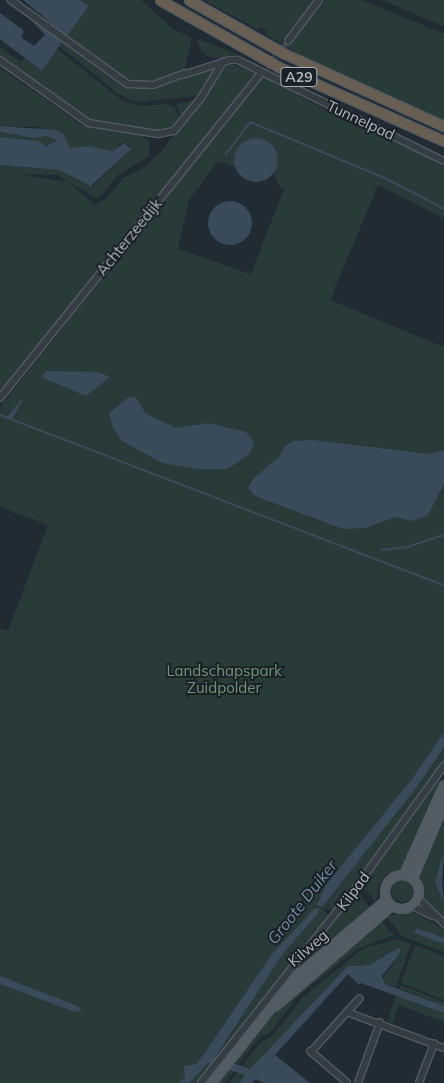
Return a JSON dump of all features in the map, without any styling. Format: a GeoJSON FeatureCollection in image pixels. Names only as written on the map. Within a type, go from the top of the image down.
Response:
{"type":"FeatureCollection","features":[{"type":"Feature","properties":{"kind":"highway","name":"A29"},"geometry":{"type":"LineString","coordinates":[[160,0],[279,67],[444,142]]}},
{"type":"Feature","properties":{"kind":"highway","name":"A29"},"geometry":{"type":"LineString","coordinates":[[189,0],[284,54],[444,126]]}},
{"type":"Feature","properties":{"kind":"main road"},"geometry":{"type":"LineString","coordinates":[[404,875],[414,879],[418,886],[418,898],[413,906],[402,910],[389,903],[388,882],[404,875],[444,785]]}},
{"type":"Feature","properties":{"kind":"main road"},"geometry":{"type":"LineString","coordinates":[[414,879],[444,804]]}},
{"type":"Feature","properties":{"kind":"main road","name":"Kilweg"},"geometry":{"type":"LineString","coordinates":[[212,1083],[257,1025],[389,903]]}},
{"type":"Feature","properties":{"kind":"street","name":"Tunnelpad"},"geometry":{"type":"LineString","coordinates":[[12,0],[128,84],[153,85],[215,62],[238,60],[444,161]]}},
{"type":"Feature","properties":{"kind":"street"},"geometry":{"type":"LineString","coordinates":[[288,41],[319,0]]}},
{"type":"Feature","properties":{"kind":"street"},"geometry":{"type":"LineString","coordinates":[[0,60],[89,123],[158,134],[174,131],[214,81],[223,62]]}},
{"type":"Feature","properties":{"kind":"street","name":"Achterzeedijk"},"geometry":{"type":"LineString","coordinates":[[0,398],[259,76]]}},
{"type":"Feature","properties":{"kind":"street","name":"Kilpad"},"geometry":{"type":"LineString","coordinates":[[201,1083],[357,886],[444,766]]}},
{"type":"Feature","properties":{"kind":"street"},"geometry":{"type":"LineString","coordinates":[[418,898],[444,923]]}},
{"type":"Feature","properties":{"kind":"street"},"geometry":{"type":"LineString","coordinates":[[413,906],[438,918]]}},
{"type":"Feature","properties":{"kind":"street"},"geometry":{"type":"LineString","coordinates":[[347,1083],[311,1052],[359,999]]}},
{"type":"Feature","properties":{"kind":"street"},"geometry":{"type":"LineString","coordinates":[[347,1012],[444,1048]]}},
{"type":"Feature","properties":{"kind":"street"},"geometry":{"type":"LineString","coordinates":[[358,1083],[380,1024]]}},
{"type":"Feature","properties":{"kind":"street"},"geometry":{"type":"LineString","coordinates":[[420,1083],[434,1044]]}},
{"type":"Feature","properties":{"kind":"green space"},"geometry":{"type":"Polygon","coordinates":[[[80,0],[141,0],[172,28],[192,39],[185,68],[177,74],[147,82],[135,82],[120,76],[67,36],[89,6],[80,0]]]}},
{"type":"Feature","properties":{"kind":"green space"},"geometry":{"type":"Polygon","coordinates":[[[204,0],[314,0],[280,43],[265,34],[267,31],[261,27],[257,29],[204,0]]]}},
{"type":"Feature","properties":{"kind":"green space"},"geometry":{"type":"Polygon","coordinates":[[[325,0],[362,0],[444,34],[444,122],[307,61],[287,47],[325,0]]]}},
{"type":"Feature","properties":{"kind":"green space"},"geometry":{"type":"Polygon","coordinates":[[[382,0],[444,0],[444,26],[443,26],[382,0]]]}},
{"type":"Feature","properties":{"kind":"green space"},"geometry":{"type":"Polygon","coordinates":[[[197,39],[237,55],[217,58],[207,56],[201,51],[197,39]]]}},
{"type":"Feature","properties":{"kind":"green space"},"geometry":{"type":"Polygon","coordinates":[[[62,42],[131,89],[159,87],[213,69],[215,71],[197,96],[137,102],[118,94],[59,46],[62,42]]]}},
{"type":"Feature","properties":{"kind":"green space"},"geometry":{"type":"Polygon","coordinates":[[[0,48],[20,61],[26,58],[42,71],[57,49],[123,101],[140,106],[167,104],[175,108],[179,116],[178,123],[162,132],[91,122],[0,57],[0,48]]]}},
{"type":"Feature","properties":{"kind":"green space"},"geometry":{"type":"Polygon","coordinates":[[[229,63],[257,74],[0,394],[0,165],[59,170],[93,186],[126,154],[129,145],[121,143],[112,151],[90,146],[70,148],[39,127],[0,126],[0,68],[82,125],[140,135],[149,141],[149,156],[118,175],[98,199],[69,182],[94,205],[106,199],[123,178],[145,167],[161,152],[229,63]],[[16,174],[69,182],[57,175],[16,174]]]}},
{"type":"Feature","properties":{"kind":"green space","name":"Landschapspark Zuidpolder"},"geometry":{"type":"Polygon","coordinates":[[[262,76],[339,117],[411,146],[444,167],[444,219],[378,185],[330,300],[444,347],[444,761],[363,875],[334,911],[326,908],[324,911],[330,916],[217,1059],[214,1056],[217,1050],[200,1071],[208,1063],[213,1064],[198,1083],[0,1083],[0,628],[8,631],[48,525],[0,507],[0,407],[262,76]],[[218,161],[189,200],[178,249],[251,274],[284,189],[279,186],[274,173],[277,167],[234,167],[218,161]]]}},
{"type":"Feature","properties":{"kind":"green space"},"geometry":{"type":"Polygon","coordinates":[[[197,100],[182,118],[176,104],[197,100]]]}},
{"type":"Feature","properties":{"kind":"green space"},"geometry":{"type":"Polygon","coordinates":[[[0,132],[34,138],[46,136],[58,140],[47,146],[0,137],[0,132]]]}},
{"type":"Feature","properties":{"kind":"green space"},"geometry":{"type":"Polygon","coordinates":[[[444,770],[404,869],[386,874],[379,885],[376,902],[361,884],[444,770]]]}},
{"type":"Feature","properties":{"kind":"green space"},"geometry":{"type":"Polygon","coordinates":[[[444,811],[444,851],[435,882],[444,903],[444,919],[425,901],[420,878],[444,811]]]}},
{"type":"Feature","properties":{"kind":"green space"},"geometry":{"type":"Polygon","coordinates":[[[402,880],[410,883],[413,891],[410,899],[402,902],[394,899],[391,891],[394,883],[402,880]]]}},
{"type":"Feature","properties":{"kind":"green space"},"geometry":{"type":"Polygon","coordinates":[[[358,890],[370,909],[286,984],[205,1083],[358,890]]]}},
{"type":"Feature","properties":{"kind":"green space"},"geometry":{"type":"Polygon","coordinates":[[[413,912],[444,929],[444,938],[418,928],[415,933],[444,944],[444,952],[403,937],[386,916],[413,912]]]}},
{"type":"Feature","properties":{"kind":"green space"},"geometry":{"type":"Polygon","coordinates":[[[381,921],[394,935],[357,949],[300,994],[269,1034],[261,1036],[238,1064],[233,1062],[272,1013],[381,921]]]}},
{"type":"Feature","properties":{"kind":"green space"},"geometry":{"type":"Polygon","coordinates":[[[398,939],[411,944],[396,987],[385,984],[382,980],[398,956],[398,948],[369,965],[348,966],[250,1069],[243,1065],[262,1041],[272,1036],[303,997],[364,948],[398,939]]]}},
{"type":"Feature","properties":{"kind":"green space"},"geometry":{"type":"Polygon","coordinates":[[[415,945],[444,956],[444,1000],[401,983],[415,945]]]}},
{"type":"Feature","properties":{"kind":"green space"},"geometry":{"type":"Polygon","coordinates":[[[400,985],[444,1002],[444,1006],[398,988],[400,985]]]}},
{"type":"Feature","properties":{"kind":"green space"},"geometry":{"type":"Polygon","coordinates":[[[396,995],[444,1013],[444,1022],[399,1005],[392,1023],[388,1021],[396,995]]]}},
{"type":"Feature","properties":{"kind":"green space"},"geometry":{"type":"Polygon","coordinates":[[[228,1068],[234,1070],[225,1083],[217,1083],[228,1068]]]}},
{"type":"Feature","properties":{"kind":"green space"},"geometry":{"type":"Polygon","coordinates":[[[238,1072],[245,1075],[239,1083],[229,1083],[238,1072]]]}},
{"type":"Feature","properties":{"kind":"water"},"geometry":{"type":"Polygon","coordinates":[[[23,0],[80,0],[89,6],[67,36],[23,0]]]}},
{"type":"Feature","properties":{"kind":"water"},"geometry":{"type":"Polygon","coordinates":[[[0,13],[23,30],[22,38],[34,46],[45,35],[31,20],[62,42],[42,71],[0,39],[0,13]]]}},
{"type":"Feature","properties":{"kind":"water"},"geometry":{"type":"Polygon","coordinates":[[[0,126],[55,130],[63,134],[70,148],[90,146],[112,151],[124,143],[131,149],[91,186],[59,170],[0,165],[0,137],[38,141],[47,146],[57,140],[46,136],[34,138],[0,132],[0,126]]]}},
{"type":"Feature","properties":{"kind":"water"},"geometry":{"type":"Polygon","coordinates":[[[260,138],[272,144],[277,151],[277,169],[272,176],[265,181],[252,182],[244,179],[237,172],[234,156],[237,148],[244,141],[260,138]]]}},
{"type":"Feature","properties":{"kind":"water"},"geometry":{"type":"Polygon","coordinates":[[[234,201],[246,207],[251,214],[251,232],[246,239],[239,244],[226,245],[218,242],[211,235],[208,219],[211,211],[218,204],[234,201]]]}},
{"type":"Feature","properties":{"kind":"water"},"geometry":{"type":"Polygon","coordinates":[[[46,371],[98,372],[110,377],[86,396],[41,377],[46,371]]]}},
{"type":"Feature","properties":{"kind":"water"},"geometry":{"type":"Polygon","coordinates":[[[130,396],[136,398],[146,414],[176,428],[208,423],[246,432],[254,442],[250,453],[228,469],[198,469],[162,463],[122,441],[113,428],[109,413],[130,396]]]}},
{"type":"Feature","properties":{"kind":"water"},"geometry":{"type":"Polygon","coordinates":[[[23,400],[12,419],[7,417],[20,401],[23,400]]]}},
{"type":"Feature","properties":{"kind":"water"},"geometry":{"type":"Polygon","coordinates":[[[313,440],[429,454],[444,450],[444,484],[428,515],[412,521],[396,517],[365,528],[343,529],[255,496],[248,488],[254,478],[279,457],[285,446],[293,441],[313,440]]]}},
{"type":"Feature","properties":{"kind":"water"},"geometry":{"type":"Polygon","coordinates":[[[444,732],[444,747],[416,788],[322,907],[317,905],[326,885],[412,779],[444,732]]]}},
{"type":"Feature","properties":{"kind":"water"},"geometry":{"type":"Polygon","coordinates":[[[444,851],[442,881],[444,903],[435,882],[444,851]]]}},
{"type":"Feature","properties":{"kind":"water"},"geometry":{"type":"Polygon","coordinates":[[[315,908],[320,909],[318,913],[282,955],[215,1057],[250,1069],[348,966],[369,965],[398,948],[401,949],[398,956],[382,976],[385,984],[444,1006],[444,1013],[361,983],[359,985],[348,974],[275,1055],[310,1083],[265,1083],[255,1079],[252,1083],[239,1083],[245,1075],[208,1063],[189,1083],[179,1083],[185,1077],[184,1066],[197,1064],[272,954],[315,908]]]}},
{"type":"Feature","properties":{"kind":"water"},"geometry":{"type":"Polygon","coordinates":[[[417,928],[444,938],[444,944],[414,933],[417,928]]]}},
{"type":"Feature","properties":{"kind":"water"},"geometry":{"type":"Polygon","coordinates":[[[0,976],[78,1006],[82,1011],[75,1012],[0,984],[0,976]]]}},
{"type":"Feature","properties":{"kind":"waterway"},"geometry":{"type":"LineString","coordinates":[[226,154],[250,122],[389,180],[444,209]]}},
{"type":"Feature","properties":{"kind":"waterway"},"geometry":{"type":"LineString","coordinates":[[0,415],[444,585]]}},
{"type":"Feature","properties":{"kind":"waterway"},"geometry":{"type":"LineString","coordinates":[[382,550],[407,547],[444,535]]}},
{"type":"Feature","properties":{"kind":"tunnel"},"geometry":{"type":"LineString","coordinates":[[260,74],[288,41]]}},
{"type":"Feature","properties":{"kind":"water label","name":"Groote Duiker"},"geometry":{"type":"Point","coordinates":[302,902]}}]}
